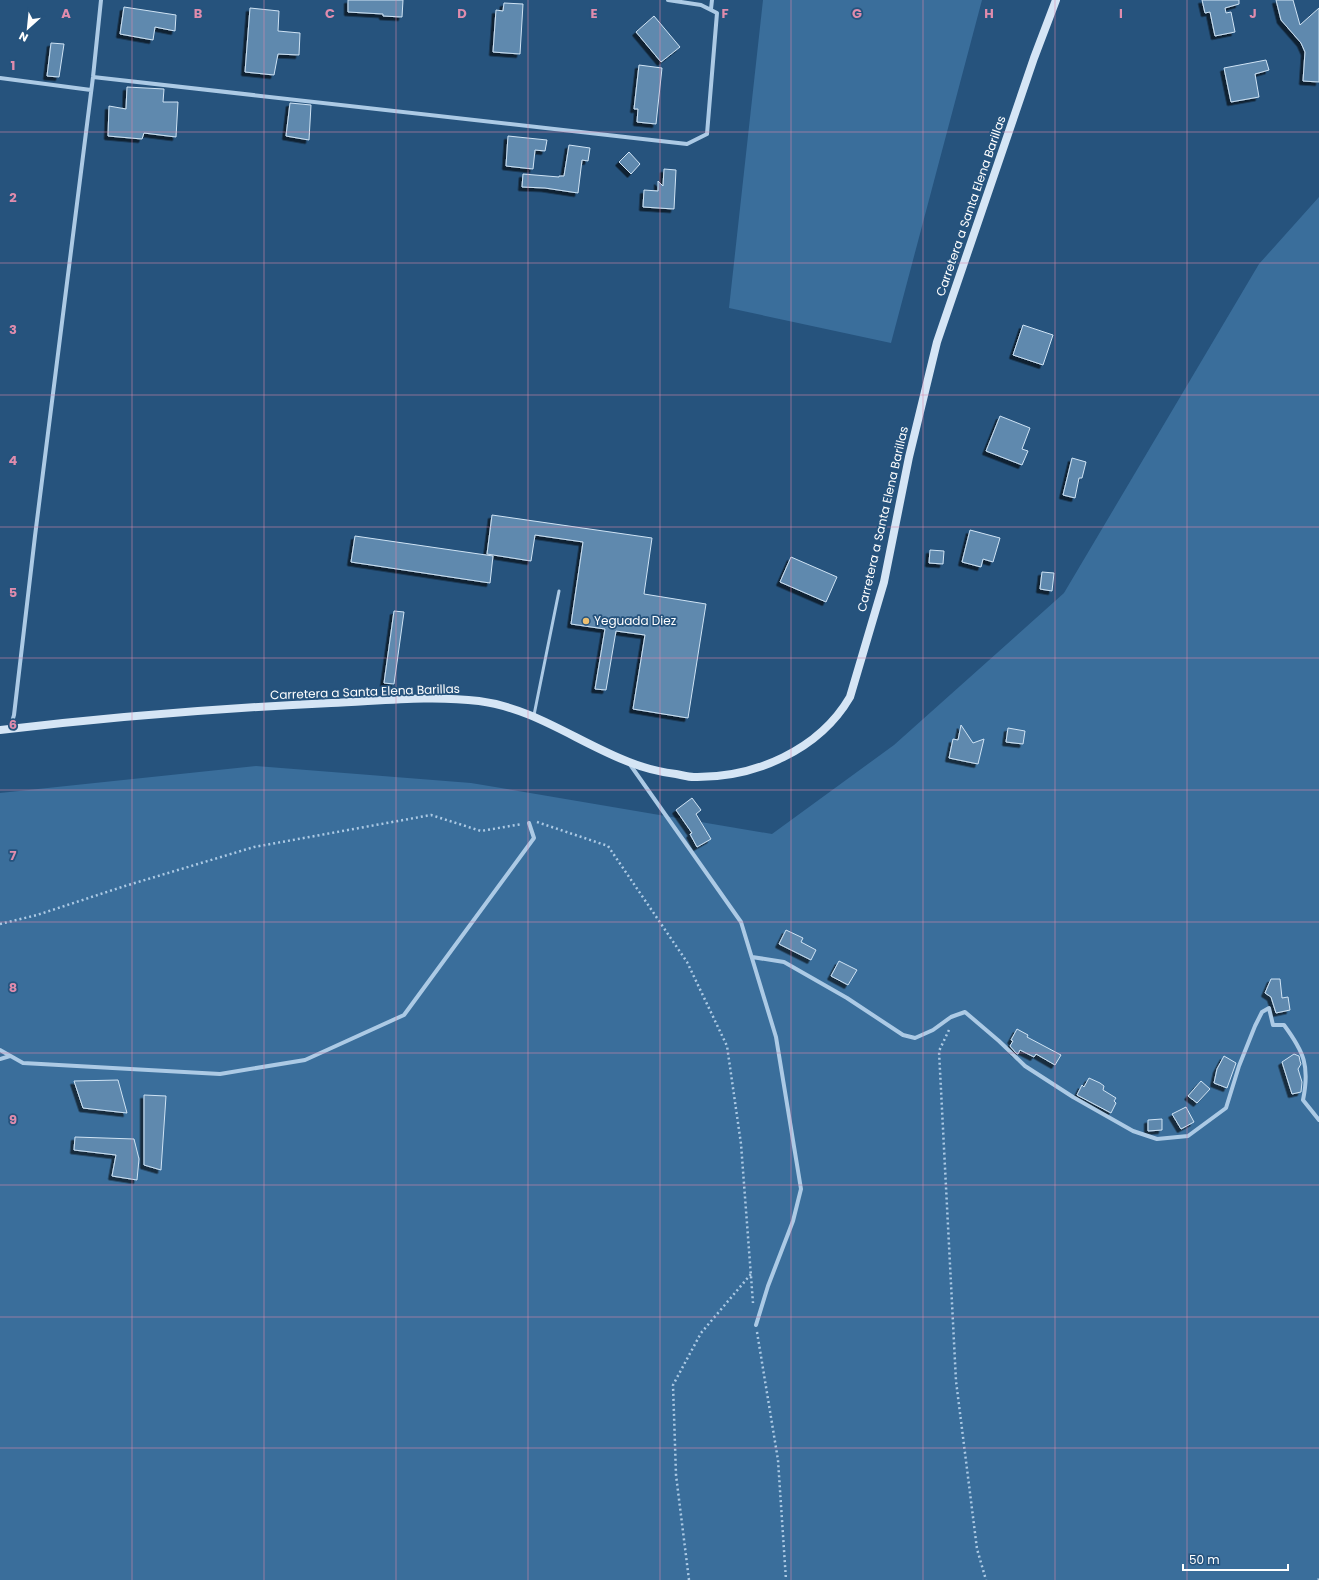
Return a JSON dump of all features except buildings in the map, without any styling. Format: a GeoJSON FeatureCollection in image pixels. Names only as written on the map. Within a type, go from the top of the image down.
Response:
{"type":"FeatureCollection","features":[{"type":"Feature","properties":{"kind":"main road","name":"Carretera a Santa Elena Barillas"},"geometry":{"type":"LineString","coordinates":[[0,730],[109,718],[301,705],[448,699],[481,702],[507,708],[533,717],[628,762],[662,772],[694,777],[737,773],[767,765],[794,753],[822,731],[840,714],[850,697],[884,582],[909,457],[938,342],[1034,58],[1056,0]]}},
{"type":"Feature","properties":{"kind":"street"},"geometry":{"type":"LineString","coordinates":[[10,729],[14,716],[90,90],[93,77],[101,0]]}},
{"type":"Feature","properties":{"kind":"street"},"geometry":{"type":"LineString","coordinates":[[93,77],[687,144],[707,134],[717,13],[701,4],[668,0]]}},
{"type":"Feature","properties":{"kind":"street"},"geometry":{"type":"LineString","coordinates":[[711,9],[712,0]]}},
{"type":"Feature","properties":{"kind":"street"},"geometry":{"type":"LineString","coordinates":[[0,78],[90,90]]}},
{"type":"Feature","properties":{"kind":"street"},"geometry":{"type":"LineString","coordinates":[[628,762],[741,922],[776,1037],[801,1190],[793,1221],[768,1286],[756,1324]]}},
{"type":"Feature","properties":{"kind":"street"},"geometry":{"type":"LineString","coordinates":[[0,1050],[24,1063],[220,1074],[305,1060],[404,1015],[534,838],[529,823]]}},
{"type":"Feature","properties":{"kind":"street"},"geometry":{"type":"LineString","coordinates":[[752,957],[784,962],[847,998],[903,1035],[915,1038],[933,1030],[951,1017],[965,1012],[1025,1066],[1073,1097],[1133,1131],[1157,1139],[1188,1136],[1226,1108],[1239,1066],[1255,1026],[1262,1012],[1269,1008],[1273,1025],[1284,1025],[1297,1044],[1306,1066],[1307,1083],[1303,1100],[1319,1120]]}},
{"type":"Feature","properties":{"kind":"street"},"geometry":{"type":"LineString","coordinates":[[0,1059],[10,1056]]}},
{"type":"Feature","properties":{"kind":"lane"},"geometry":{"type":"LineString","coordinates":[[533,717],[559,591]]}},
{"type":"Feature","properties":{"kind":"path"},"geometry":{"type":"LineString","coordinates":[[0,924],[37,915],[125,886],[254,847],[431,815],[481,831],[535,822],[608,846],[687,962],[727,1046],[741,1144],[756,1324],[778,1460],[786,1580]]}},
{"type":"Feature","properties":{"kind":"path"},"geometry":{"type":"LineString","coordinates":[[957,1015],[938,1051],[956,1381],[977,1549],[986,1580]]}},
{"type":"Feature","properties":{"kind":"path"},"geometry":{"type":"LineString","coordinates":[[689,1580],[676,1475],[673,1384],[701,1333],[751,1274]]}},
{"type":"Feature","properties":{"kind":"shaded area"},"geometry":{"type":"Polygon","coordinates":[[[763,0],[982,0],[891,343],[729,308],[763,0]]]}},
{"type":"Feature","properties":{"kind":"shaded area"},"geometry":{"type":"Polygon","coordinates":[[[1319,197],[1319,1580],[0,1580],[0,793],[256,766],[471,783],[772,834],[894,745],[1064,593],[1259,264],[1319,197]]]}},
{"type":"Feature","properties":{"kind":"place","name":"Yeguada Diez"},"geometry":{"type":"Point","coordinates":[586,621]}}]}
